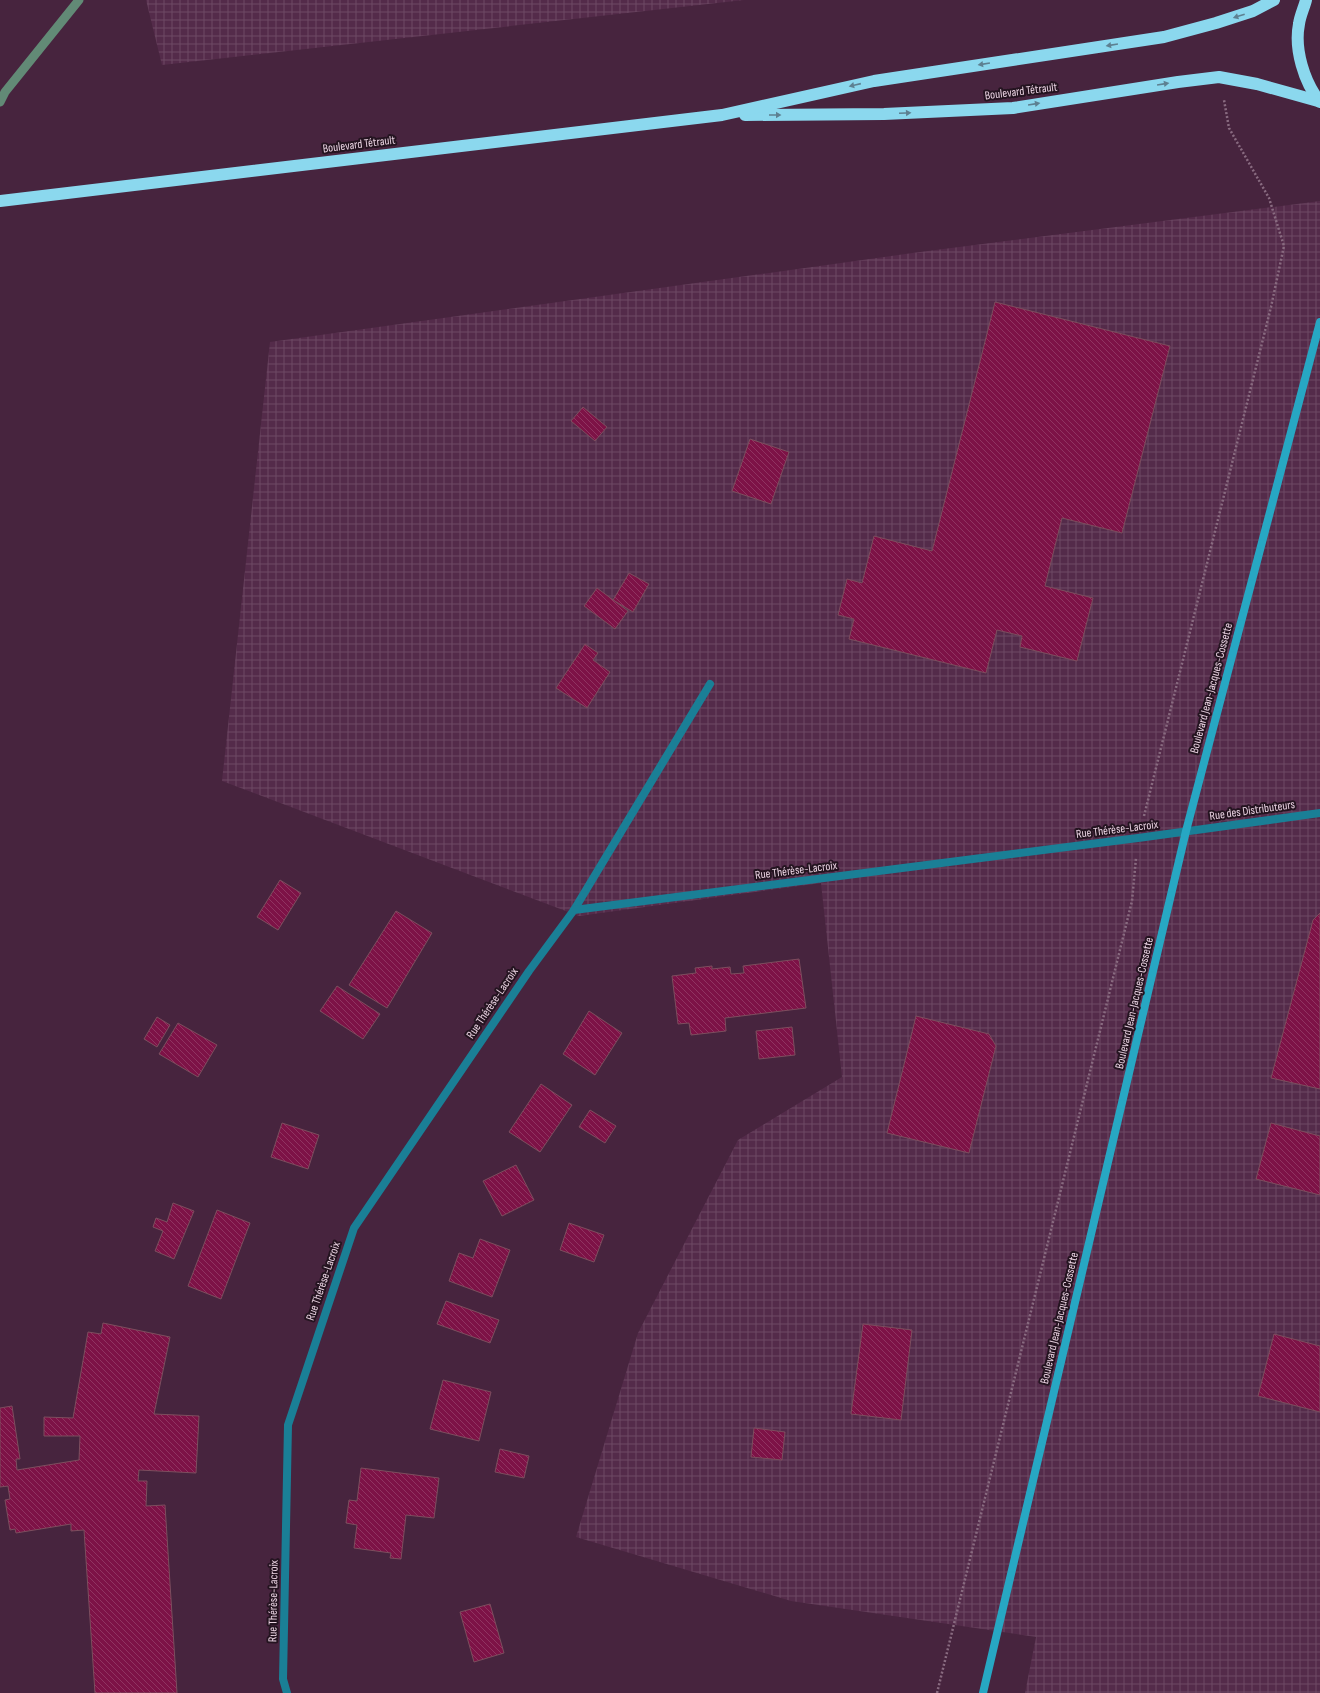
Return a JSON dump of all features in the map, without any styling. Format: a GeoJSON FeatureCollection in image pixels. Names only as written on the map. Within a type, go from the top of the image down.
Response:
{"type":"FeatureCollection","features":[{"type":"Feature","properties":{"kind":"highway","name":"Boulevard Tétrault"},"geometry":{"type":"LineString","coordinates":[[0,201],[722,115],[874,81],[1164,37],[1253,11],[1274,0]]}},
{"type":"Feature","properties":{"kind":"highway"},"geometry":{"type":"LineString","coordinates":[[1306,0],[1299,24],[1298,51],[1306,78],[1319,102]]}},
{"type":"Feature","properties":{"kind":"highway","name":"Boulevard Tétrault"},"geometry":{"type":"LineString","coordinates":[[722,115],[884,114],[1013,108],[1219,77],[1257,84],[1319,102]]}},
{"type":"Feature","properties":{"kind":"main road","name":"Boulevard Jean-Jacques-Cossette"},"geometry":{"type":"LineString","coordinates":[[983,1693],[1186,831],[1320,322]]}},
{"type":"Feature","properties":{"kind":"street"},"geometry":{"type":"LineString","coordinates":[[574,910],[710,684]]}},
{"type":"Feature","properties":{"kind":"street","name":"Rue des Distributeurs"},"geometry":{"type":"LineString","coordinates":[[1186,831],[1320,812]]}},
{"type":"Feature","properties":{"kind":"street","name":"Rue Thérèse-Lacroix"},"geometry":{"type":"LineString","coordinates":[[287,1693],[283,1679],[288,1425],[354,1228],[529,971],[574,910],[1186,831]]}},
{"type":"Feature","properties":{"kind":"shaded area"},"geometry":{"type":"Polygon","coordinates":[[[146,0],[744,0],[162,65],[146,0]]]}},
{"type":"Feature","properties":{"kind":"shaded area"},"geometry":{"type":"Polygon","coordinates":[[[1320,201],[1320,1693],[1025,1693],[1036,1637],[791,1601],[576,1537],[638,1333],[738,1140],[842,1077],[821,883],[579,916],[222,781],[270,342],[920,252],[1320,201]]]}},
{"type":"Feature","properties":{"kind":"building"},"geometry":{"type":"Polygon","coordinates":[[[995,302],[1170,346],[1122,533],[1062,518],[1045,586],[1093,598],[1077,661],[1020,647],[1022,636],[997,630],[986,673],[849,639],[854,619],[838,615],[847,579],[862,583],[874,536],[932,551],[995,302]]]}},
{"type":"Feature","properties":{"kind":"building"},"geometry":{"type":"Polygon","coordinates":[[[583,407],[607,427],[595,441],[571,421],[583,407]]]}},
{"type":"Feature","properties":{"kind":"building"},"geometry":{"type":"Polygon","coordinates":[[[750,439],[789,452],[771,504],[732,491],[750,439]]]}},
{"type":"Feature","properties":{"kind":"building"},"geometry":{"type":"Polygon","coordinates":[[[629,573],[649,584],[633,612],[613,600],[629,573]]]}},
{"type":"Feature","properties":{"kind":"building"},"geometry":{"type":"Polygon","coordinates":[[[597,588],[628,611],[615,629],[584,606],[597,588]]]}},
{"type":"Feature","properties":{"kind":"building"},"geometry":{"type":"Polygon","coordinates":[[[585,644],[598,653],[593,660],[610,672],[587,708],[556,688],[585,644]]]}},
{"type":"Feature","properties":{"kind":"building"},"geometry":{"type":"Polygon","coordinates":[[[280,880],[301,893],[278,930],[257,917],[280,880]]]}},
{"type":"Feature","properties":{"kind":"building"},"geometry":{"type":"Polygon","coordinates":[[[396,911],[432,933],[387,1008],[349,985],[396,911]]]}},
{"type":"Feature","properties":{"kind":"building"},"geometry":{"type":"Polygon","coordinates":[[[1320,913],[1320,1089],[1271,1078],[1313,920],[1320,913]]]}},
{"type":"Feature","properties":{"kind":"building"},"geometry":{"type":"Polygon","coordinates":[[[799,959],[806,1008],[725,1018],[726,1031],[691,1035],[689,1023],[678,1024],[672,976],[696,973],[695,968],[712,966],[712,969],[730,967],[731,974],[744,973],[743,966],[799,959]]]}},
{"type":"Feature","properties":{"kind":"building"},"geometry":{"type":"Polygon","coordinates":[[[337,986],[380,1014],[363,1039],[320,1011],[337,986]]]}},
{"type":"Feature","properties":{"kind":"building"},"geometry":{"type":"Polygon","coordinates":[[[589,1011],[622,1033],[595,1075],[563,1054],[589,1011]]]}},
{"type":"Feature","properties":{"kind":"building"},"geometry":{"type":"Polygon","coordinates":[[[916,1016],[989,1034],[996,1046],[969,1153],[887,1133],[916,1016]]]}},
{"type":"Feature","properties":{"kind":"building"},"geometry":{"type":"Polygon","coordinates":[[[157,1017],[170,1025],[157,1047],[144,1039],[157,1017]]]}},
{"type":"Feature","properties":{"kind":"building"},"geometry":{"type":"Polygon","coordinates":[[[178,1023],[217,1045],[198,1077],[159,1054],[178,1023]]]}},
{"type":"Feature","properties":{"kind":"building"},"geometry":{"type":"Polygon","coordinates":[[[792,1027],[795,1055],[759,1059],[756,1031],[792,1027]]]}},
{"type":"Feature","properties":{"kind":"building"},"geometry":{"type":"Polygon","coordinates":[[[541,1084],[572,1105],[540,1152],[509,1132],[541,1084]]]}},
{"type":"Feature","properties":{"kind":"building"},"geometry":{"type":"Polygon","coordinates":[[[590,1110],[616,1126],[605,1143],[579,1127],[590,1110]]]}},
{"type":"Feature","properties":{"kind":"building"},"geometry":{"type":"Polygon","coordinates":[[[282,1123],[319,1135],[308,1169],[271,1157],[282,1123]]]}},
{"type":"Feature","properties":{"kind":"building"},"geometry":{"type":"Polygon","coordinates":[[[1271,1123],[1320,1136],[1320,1195],[1256,1179],[1271,1123]]]}},
{"type":"Feature","properties":{"kind":"building"},"geometry":{"type":"Polygon","coordinates":[[[516,1165],[534,1200],[502,1216],[483,1181],[516,1165]]]}},
{"type":"Feature","properties":{"kind":"building"},"geometry":{"type":"Polygon","coordinates":[[[173,1203],[194,1211],[174,1259],[155,1251],[163,1231],[153,1227],[156,1218],[167,1222],[173,1203]]]}},
{"type":"Feature","properties":{"kind":"building"},"geometry":{"type":"Polygon","coordinates":[[[217,1210],[250,1223],[221,1299],[188,1286],[217,1210]]]}},
{"type":"Feature","properties":{"kind":"building"},"geometry":{"type":"Polygon","coordinates":[[[569,1223],[604,1235],[594,1262],[560,1250],[569,1223]]]}},
{"type":"Feature","properties":{"kind":"building"},"geometry":{"type":"Polygon","coordinates":[[[480,1239],[510,1250],[492,1297],[449,1281],[459,1253],[473,1258],[480,1239]]]}},
{"type":"Feature","properties":{"kind":"building"},"geometry":{"type":"Polygon","coordinates":[[[446,1301],[499,1320],[490,1343],[437,1324],[446,1301]]]}},
{"type":"Feature","properties":{"kind":"building"},"geometry":{"type":"Polygon","coordinates":[[[103,1323],[170,1337],[154,1414],[199,1416],[196,1473],[139,1470],[138,1481],[147,1481],[146,1506],[165,1505],[177,1693],[95,1693],[84,1530],[71,1531],[71,1524],[16,1533],[15,1529],[10,1530],[5,1500],[10,1499],[8,1486],[0,1487],[0,1408],[12,1406],[20,1459],[16,1459],[17,1470],[79,1460],[80,1436],[44,1436],[44,1417],[73,1418],[88,1332],[101,1334],[103,1323]]]}},
{"type":"Feature","properties":{"kind":"building"},"geometry":{"type":"Polygon","coordinates":[[[863,1324],[912,1330],[901,1420],[851,1414],[863,1324]]]}},
{"type":"Feature","properties":{"kind":"building"},"geometry":{"type":"Polygon","coordinates":[[[1274,1334],[1320,1346],[1320,1412],[1258,1396],[1274,1334]]]}},
{"type":"Feature","properties":{"kind":"building"},"geometry":{"type":"Polygon","coordinates":[[[443,1380],[491,1392],[479,1441],[430,1429],[443,1380]]]}},
{"type":"Feature","properties":{"kind":"building"},"geometry":{"type":"Polygon","coordinates":[[[754,1428],[785,1432],[782,1460],[751,1457],[754,1428]]]}},
{"type":"Feature","properties":{"kind":"building"},"geometry":{"type":"Polygon","coordinates":[[[500,1449],[529,1456],[524,1478],[495,1472],[500,1449]]]}},
{"type":"Feature","properties":{"kind":"building"},"geometry":{"type":"Polygon","coordinates":[[[361,1468],[439,1478],[434,1518],[406,1515],[401,1559],[390,1558],[391,1553],[354,1548],[357,1525],[346,1523],[349,1500],[357,1501],[361,1468]]]}},
{"type":"Feature","properties":{"kind":"building"},"geometry":{"type":"Polygon","coordinates":[[[490,1604],[504,1653],[474,1662],[460,1612],[490,1604]]]}},
{"type":"Feature","properties":{"kind":"waterway"},"geometry":{"type":"LineString","coordinates":[[0,102],[5,92],[79,0]]}}]}
